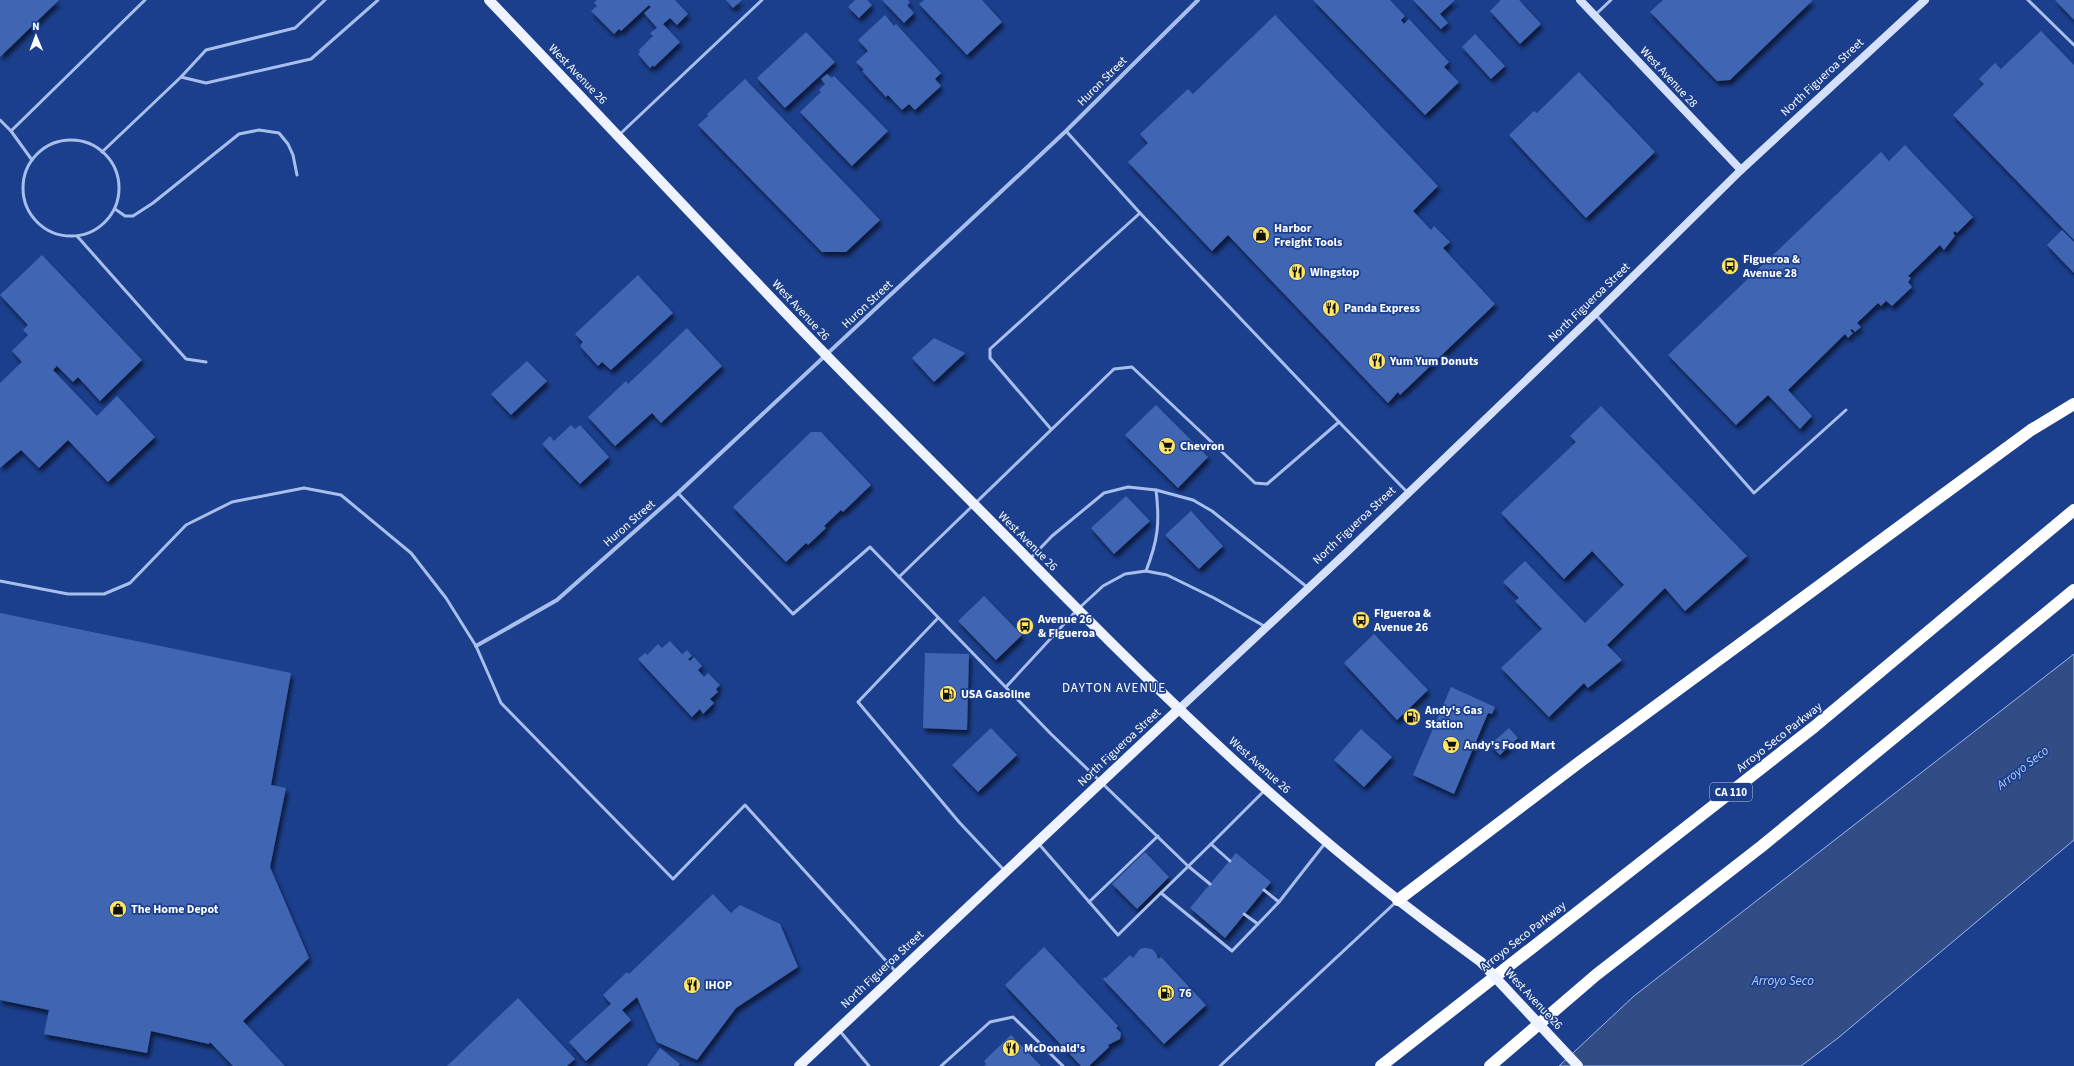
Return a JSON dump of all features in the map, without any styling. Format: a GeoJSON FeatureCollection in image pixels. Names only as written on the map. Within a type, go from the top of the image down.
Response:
{"type":"FeatureCollection","features":[{"type":"Feature","properties":{"kind":"highway"},"geometry":{"type":"LineString","coordinates":[[1398,900],[1581,761],[2030,430],[2074,404]]}},
{"type":"Feature","properties":{"kind":"highway","name":"Arroyo Seco Parkway"},"geometry":{"type":"LineString","coordinates":[[1381,1066],[1814,727],[2074,510]]}},
{"type":"Feature","properties":{"kind":"highway"},"geometry":{"type":"LineString","coordinates":[[1490,1066],[1596,975],[1762,846],[2074,590]]}},
{"type":"Feature","properties":{"kind":"main road","name":"West Avenue 26"},"geometry":{"type":"LineString","coordinates":[[490,0],[827,356],[1077,610],[1179,709],[1266,788],[1398,900],[1481,962],[1578,1066]]}},
{"type":"Feature","properties":{"kind":"main road","name":"West Avenue 28"},"geometry":{"type":"LineString","coordinates":[[1580,0],[1741,170]]}},
{"type":"Feature","properties":{"kind":"main road","name":"North Figueroa Street"},"geometry":{"type":"LineString","coordinates":[[799,1066],[1408,493],[1595,314],[1741,170],[1925,0]]}},
{"type":"Feature","properties":{"kind":"street","name":"Huron Street"},"geometry":{"type":"LineString","coordinates":[[476,646],[557,600],[678,493],[827,356],[1066,131],[1198,0]]}},
{"type":"Feature","properties":{"kind":"lane"},"geometry":{"type":"LineString","coordinates":[[11,131],[145,0]]}},
{"type":"Feature","properties":{"kind":"lane"},"geometry":{"type":"LineString","coordinates":[[102,152],[181,77],[206,50],[296,28],[325,0]]}},
{"type":"Feature","properties":{"kind":"lane"},"geometry":{"type":"LineString","coordinates":[[181,77],[206,83],[311,59],[378,0]]}},
{"type":"Feature","properties":{"kind":"lane"},"geometry":{"type":"LineString","coordinates":[[619,136],[762,0]]}},
{"type":"Feature","properties":{"kind":"lane"},"geometry":{"type":"LineString","coordinates":[[1595,15],[1611,0]]}},
{"type":"Feature","properties":{"kind":"lane"},"geometry":{"type":"LineString","coordinates":[[2028,0],[2074,45]]}},
{"type":"Feature","properties":{"kind":"lane"},"geometry":{"type":"LineString","coordinates":[[0,120],[11,131],[32,160]]}},
{"type":"Feature","properties":{"kind":"lane"},"geometry":{"type":"LineString","coordinates":[[115,209],[125,216],[133,216],[153,203],[239,134],[259,130],[279,133],[288,144],[294,155],[297,175]]}},
{"type":"Feature","properties":{"kind":"lane"},"geometry":{"type":"LineString","coordinates":[[1066,131],[1140,213],[1338,422],[1408,493]]}},
{"type":"Feature","properties":{"kind":"lane"},"geometry":{"type":"LineString","coordinates":[[73,141],[89,144],[102,152],[113,164],[119,178],[119,194],[115,209],[106,222],[93,232],[77,236],[56,234],[46,230],[34,219],[26,206],[23,190],[25,175],[32,160],[44,149],[58,142],[73,141]]}},
{"type":"Feature","properties":{"kind":"lane"},"geometry":{"type":"LineString","coordinates":[[1051,429],[990,358],[990,349],[1140,213]]}},
{"type":"Feature","properties":{"kind":"lane"},"geometry":{"type":"LineString","coordinates":[[77,236],[186,359],[206,362]]}},
{"type":"Feature","properties":{"kind":"lane"},"geometry":{"type":"LineString","coordinates":[[1595,314],[1754,493],[1846,410]]}},
{"type":"Feature","properties":{"kind":"lane"},"geometry":{"type":"LineString","coordinates":[[899,577],[973,504],[1114,370],[1132,368],[1255,484],[1267,484],[1338,422]]}},
{"type":"Feature","properties":{"kind":"lane"},"geometry":{"type":"LineString","coordinates":[[1029,560],[1052,536],[1104,493],[1128,487],[1156,490],[1193,500],[1212,510],[1307,587]]}},
{"type":"Feature","properties":{"kind":"lane"},"geometry":{"type":"LineString","coordinates":[[0,581],[68,594],[104,594],[130,583],[186,524],[232,502],[304,488],[341,496],[411,552],[446,598],[476,646],[501,703],[673,879],[745,805],[898,973]]}},
{"type":"Feature","properties":{"kind":"lane"},"geometry":{"type":"LineString","coordinates":[[1146,571],[1156,546],[1159,515],[1156,490]]}},
{"type":"Feature","properties":{"kind":"lane"},"geometry":{"type":"LineString","coordinates":[[678,493],[793,614],[870,547],[1051,734],[1102,781],[1188,866],[1210,884]]}},
{"type":"Feature","properties":{"kind":"lane"},"geometry":{"type":"LineString","coordinates":[[1006,687],[1077,610],[1109,583],[1125,574],[1146,571],[1167,575],[1214,598],[1266,627]]}},
{"type":"Feature","properties":{"kind":"lane"},"geometry":{"type":"LineString","coordinates":[[938,618],[858,702],[959,822],[1005,872]]}},
{"type":"Feature","properties":{"kind":"lane"},"geometry":{"type":"LineString","coordinates":[[1037,842],[1118,936],[1266,788]]}},
{"type":"Feature","properties":{"kind":"lane"},"geometry":{"type":"LineString","coordinates":[[1089,902],[1158,836]]}},
{"type":"Feature","properties":{"kind":"lane"},"geometry":{"type":"LineString","coordinates":[[1161,893],[1232,951],[1279,902],[1327,841]]}},
{"type":"Feature","properties":{"kind":"lane"},"geometry":{"type":"LineString","coordinates":[[1211,844],[1230,861]]}},
{"type":"Feature","properties":{"kind":"lane"},"geometry":{"type":"LineString","coordinates":[[1264,890],[1279,902]]}},
{"type":"Feature","properties":{"kind":"lane"},"geometry":{"type":"LineString","coordinates":[[1220,1066],[1398,900]]}},
{"type":"Feature","properties":{"kind":"lane"},"geometry":{"type":"LineString","coordinates":[[1244,914],[1258,924]]}},
{"type":"Feature","properties":{"kind":"lane"},"geometry":{"type":"LineString","coordinates":[[941,1066],[990,1022],[1013,1017],[1063,1066]]}},
{"type":"Feature","properties":{"kind":"lane"},"geometry":{"type":"LineString","coordinates":[[838,1029],[869,1066]]}},
{"type":"Feature","properties":{"kind":"water","name":"Arroyo Seco"},"geometry":{"type":"Polygon","coordinates":[[[2074,654],[2074,840],[1838,1038],[1801,1066],[1559,1066],[1634,996],[2074,654]]]}},
{"type":"Feature","properties":{"kind":"building"},"geometry":{"type":"Polygon","coordinates":[[[0,0],[59,0],[0,57],[0,0]]]}},
{"type":"Feature","properties":{"kind":"building"},"geometry":{"type":"Polygon","coordinates":[[[597,0],[675,0],[688,14],[677,25],[670,18],[663,24],[680,42],[654,67],[653,65],[650,68],[638,54],[640,52],[639,50],[653,36],[650,33],[657,28],[644,13],[651,7],[649,5],[621,31],[619,29],[614,34],[591,11],[597,6],[594,3],[597,0]]]}},
{"type":"Feature","properties":{"kind":"building"},"geometry":{"type":"Polygon","coordinates":[[[726,0],[742,0],[733,8],[726,0]]]}},
{"type":"Feature","properties":{"kind":"building"},"geometry":{"type":"Polygon","coordinates":[[[855,0],[867,0],[872,5],[859,18],[848,7],[855,0]]]}},
{"type":"Feature","properties":{"kind":"building"},"geometry":{"type":"Polygon","coordinates":[[[882,0],[908,0],[910,3],[907,5],[914,13],[904,23],[882,0]]]}},
{"type":"Feature","properties":{"kind":"building"},"geometry":{"type":"Polygon","coordinates":[[[924,0],[982,0],[1002,22],[967,55],[919,4],[924,0]]]}},
{"type":"Feature","properties":{"kind":"building"},"geometry":{"type":"Polygon","coordinates":[[[1313,0],[1390,0],[1405,16],[1401,20],[1404,24],[1409,19],[1449,62],[1444,67],[1459,82],[1425,115],[1313,0]]]}},
{"type":"Feature","properties":{"kind":"building"},"geometry":{"type":"Polygon","coordinates":[[[1413,0],[1455,0],[1440,14],[1448,23],[1441,29],[1413,0]]]}},
{"type":"Feature","properties":{"kind":"building"},"geometry":{"type":"Polygon","coordinates":[[[1501,0],[1519,0],[1541,24],[1520,44],[1490,11],[1501,0]]]}},
{"type":"Feature","properties":{"kind":"building"},"geometry":{"type":"Polygon","coordinates":[[[1663,0],[1813,0],[1730,80],[1717,81],[1650,12],[1663,0]]]}},
{"type":"Feature","properties":{"kind":"building"},"geometry":{"type":"Polygon","coordinates":[[[2055,0],[2074,0],[2074,20],[2055,0]]]}},
{"type":"Feature","properties":{"kind":"building"},"geometry":{"type":"Polygon","coordinates":[[[885,15],[894,26],[896,24],[941,73],[935,79],[941,86],[915,110],[909,104],[902,110],[888,95],[886,97],[862,71],[864,70],[856,62],[868,51],[858,40],[885,15]]]}},
{"type":"Feature","properties":{"kind":"building"},"geometry":{"type":"Polygon","coordinates":[[[1275,15],[1438,186],[1413,211],[1431,230],[1434,226],[1450,242],[1443,248],[1495,304],[1400,395],[1398,392],[1388,403],[1228,235],[1212,251],[1128,162],[1148,143],[1140,134],[1188,89],[1193,94],[1275,15]]]}},
{"type":"Feature","properties":{"kind":"building"},"geometry":{"type":"Polygon","coordinates":[[[2041,31],[2074,65],[2074,240],[1953,115],[1984,84],[1979,79],[1995,63],[2001,69],[2041,31]]]}},
{"type":"Feature","properties":{"kind":"building"},"geometry":{"type":"Polygon","coordinates":[[[806,32],[835,62],[785,108],[757,78],[806,32]]]}},
{"type":"Feature","properties":{"kind":"building"},"geometry":{"type":"Polygon","coordinates":[[[1475,34],[1505,66],[1491,79],[1462,47],[1475,34]]]}},
{"type":"Feature","properties":{"kind":"building"},"geometry":{"type":"Polygon","coordinates":[[[1579,72],[1655,152],[1586,218],[1509,135],[1534,111],[1537,113],[1579,72]]]}},
{"type":"Feature","properties":{"kind":"building"},"geometry":{"type":"Polygon","coordinates":[[[827,74],[832,78],[834,76],[888,131],[852,166],[800,112],[821,92],[819,90],[825,84],[821,79],[827,74]]]}},
{"type":"Feature","properties":{"kind":"building"},"geometry":{"type":"Polygon","coordinates":[[[745,79],[880,220],[846,252],[822,252],[698,125],[708,116],[707,114],[745,79]]]}},
{"type":"Feature","properties":{"kind":"building"},"geometry":{"type":"Polygon","coordinates":[[[1905,145],[1973,217],[1957,233],[1955,231],[1953,233],[1955,236],[1944,250],[1940,245],[1908,276],[1911,278],[1908,282],[1912,287],[1892,306],[1883,298],[1886,301],[1881,306],[1878,303],[1857,323],[1861,327],[1855,332],[1852,329],[1850,330],[1853,333],[1848,338],[1845,334],[1788,390],[1812,416],[1800,429],[1768,395],[1736,425],[1668,355],[1881,152],[1889,161],[1905,145]]]}},
{"type":"Feature","properties":{"kind":"building"},"geometry":{"type":"Polygon","coordinates":[[[2062,230],[2074,242],[2074,273],[2047,245],[2062,230]]]}},
{"type":"Feature","properties":{"kind":"building"},"geometry":{"type":"Polygon","coordinates":[[[42,255],[142,360],[100,401],[78,377],[73,382],[57,366],[53,370],[97,416],[117,396],[155,437],[108,482],[68,440],[39,468],[21,450],[0,468],[0,383],[22,362],[12,351],[28,335],[23,330],[28,325],[0,295],[42,255]]]}},
{"type":"Feature","properties":{"kind":"building"},"geometry":{"type":"Polygon","coordinates":[[[638,275],[673,313],[611,370],[602,362],[598,366],[580,346],[583,342],[575,334],[638,275]]]}},
{"type":"Feature","properties":{"kind":"building"},"geometry":{"type":"Polygon","coordinates":[[[687,328],[722,366],[661,423],[652,413],[615,446],[588,417],[626,381],[628,384],[687,328]]]}},
{"type":"Feature","properties":{"kind":"building"},"geometry":{"type":"Polygon","coordinates":[[[934,338],[965,353],[934,382],[912,358],[934,338]]]}},
{"type":"Feature","properties":{"kind":"building"},"geometry":{"type":"Polygon","coordinates":[[[527,361],[547,381],[511,415],[491,394],[527,361]]]}},
{"type":"Feature","properties":{"kind":"building","name":"Chevron"},"geometry":{"type":"Polygon","coordinates":[[[1156,405],[1208,457],[1178,488],[1125,435],[1156,405]]]}},
{"type":"Feature","properties":{"kind":"building"},"geometry":{"type":"Polygon","coordinates":[[[1601,406],[1747,556],[1685,611],[1665,588],[1607,645],[1622,660],[1588,688],[1584,683],[1549,717],[1501,668],[1542,629],[1515,601],[1519,598],[1503,582],[1525,561],[1585,623],[1624,585],[1592,551],[1564,579],[1501,513],[1576,442],[1570,436],[1601,406]]]}},
{"type":"Feature","properties":{"kind":"building"},"geometry":{"type":"Polygon","coordinates":[[[571,425],[575,429],[580,425],[609,457],[580,484],[542,444],[550,436],[554,441],[571,425]]]}},
{"type":"Feature","properties":{"kind":"building"},"geometry":{"type":"Polygon","coordinates":[[[811,432],[821,432],[871,485],[843,512],[841,510],[824,526],[826,528],[808,545],[806,543],[786,562],[733,507],[811,432]]]}},
{"type":"Feature","properties":{"kind":"building"},"geometry":{"type":"Polygon","coordinates":[[[1126,496],[1150,521],[1114,554],[1091,528],[1126,496]]]}},
{"type":"Feature","properties":{"kind":"building"},"geometry":{"type":"Polygon","coordinates":[[[1191,511],[1223,546],[1199,569],[1165,535],[1191,511]]]}},
{"type":"Feature","properties":{"kind":"building"},"geometry":{"type":"Polygon","coordinates":[[[984,596],[1022,635],[996,660],[958,621],[984,596]]]}},
{"type":"Feature","properties":{"kind":"building","name":"The Home Depot"},"geometry":{"type":"Polygon","coordinates":[[[0,613],[291,673],[271,785],[286,788],[270,867],[309,958],[243,1021],[285,1066],[233,1066],[210,1042],[209,1044],[151,1031],[147,1053],[44,1034],[49,1010],[0,1000],[0,613]]]}},
{"type":"Feature","properties":{"kind":"building"},"geometry":{"type":"Polygon","coordinates":[[[1374,634],[1428,690],[1397,720],[1344,663],[1374,634]]]}},
{"type":"Feature","properties":{"kind":"building"},"geometry":{"type":"Polygon","coordinates":[[[670,641],[682,654],[687,650],[692,656],[688,659],[690,661],[694,657],[702,666],[698,670],[704,677],[708,673],[720,685],[716,689],[718,692],[710,699],[714,703],[703,714],[700,709],[692,717],[638,659],[645,653],[647,655],[658,644],[662,648],[670,641]]]}},
{"type":"Feature","properties":{"kind":"building"},"geometry":{"type":"Polygon","coordinates":[[[925,653],[969,654],[967,730],[923,728],[925,653]]]}},
{"type":"Feature","properties":{"kind":"building","name":"Andy's Food Mart"},"geometry":{"type":"Polygon","coordinates":[[[1451,687],[1495,707],[1492,714],[1488,713],[1454,794],[1413,775],[1451,687]]]}},
{"type":"Feature","properties":{"kind":"building"},"geometry":{"type":"Polygon","coordinates":[[[991,728],[1017,755],[978,792],[952,765],[991,728]]]}},
{"type":"Feature","properties":{"kind":"building"},"geometry":{"type":"Polygon","coordinates":[[[1509,728],[1518,738],[1500,755],[1490,745],[1509,728]]]}},
{"type":"Feature","properties":{"kind":"building"},"geometry":{"type":"Polygon","coordinates":[[[1361,729],[1392,757],[1364,787],[1334,760],[1361,729]]]}},
{"type":"Feature","properties":{"kind":"building"},"geometry":{"type":"Polygon","coordinates":[[[1145,852],[1169,877],[1137,909],[1112,884],[1145,852]]]}},
{"type":"Feature","properties":{"kind":"building"},"geometry":{"type":"Polygon","coordinates":[[[1236,853],[1271,882],[1225,938],[1190,908],[1236,853]]]}},
{"type":"Feature","properties":{"kind":"building","name":"IHOP"},"geometry":{"type":"Polygon","coordinates":[[[713,894],[731,913],[740,905],[780,924],[798,967],[736,1008],[697,1060],[657,1042],[637,997],[622,1010],[631,1020],[586,1061],[569,1042],[611,1004],[603,995],[627,972],[629,974],[713,894]]]}},
{"type":"Feature","properties":{"kind":"building"},"geometry":{"type":"Polygon","coordinates":[[[1044,947],[1118,1026],[1116,1028],[1121,1033],[1120,1039],[1108,1045],[1109,1047],[1089,1066],[1081,1066],[1005,985],[1044,947]]]}},
{"type":"Feature","properties":{"kind":"building"},"geometry":{"type":"Polygon","coordinates":[[[1140,949],[1152,949],[1156,953],[1158,959],[1161,957],[1206,1005],[1164,1044],[1103,979],[1105,977],[1106,978],[1130,955],[1133,958],[1140,949]]]}},
{"type":"Feature","properties":{"kind":"building"},"geometry":{"type":"Polygon","coordinates":[[[518,998],[575,1059],[567,1066],[447,1066],[518,998]]]}},
{"type":"Feature","properties":{"kind":"building","name":"McDonald's"},"geometry":{"type":"Polygon","coordinates":[[[1011,1035],[1041,1066],[984,1066],[986,1064],[984,1061],[1011,1035]]]}},
{"type":"Feature","properties":{"kind":"building"},"geometry":{"type":"Polygon","coordinates":[[[660,1048],[680,1064],[678,1066],[647,1066],[660,1048]]]}},
{"type":"Feature","properties":{"kind":"place","name":"Harbor Freight Tools"},"geometry":{"type":"Point","coordinates":[1261,235]}},
{"type":"Feature","properties":{"kind":"place","name":"Figueroa & Avenue 28"},"geometry":{"type":"Point","coordinates":[1730,266]}},
{"type":"Feature","properties":{"kind":"place","name":"Wingstop"},"geometry":{"type":"Point","coordinates":[1297,272]}},
{"type":"Feature","properties":{"kind":"place","name":"Panda Express"},"geometry":{"type":"Point","coordinates":[1331,308]}},
{"type":"Feature","properties":{"kind":"place","name":"Yum Yum Donuts"},"geometry":{"type":"Point","coordinates":[1377,361]}},
{"type":"Feature","properties":{"kind":"place","name":"Chevron"},"geometry":{"type":"Point","coordinates":[1167,446]}},
{"type":"Feature","properties":{"kind":"place","name":"Figueroa & Avenue 26"},"geometry":{"type":"Point","coordinates":[1361,620]}},
{"type":"Feature","properties":{"kind":"place","name":"Avenue 26 & Figueroa"},"geometry":{"type":"Point","coordinates":[1025,626]}},
{"type":"Feature","properties":{"kind":"place","name":"USA Gasoline"},"geometry":{"type":"Point","coordinates":[948,694]}},
{"type":"Feature","properties":{"kind":"place","name":"Andy's Gas Station"},"geometry":{"type":"Point","coordinates":[1412,717]}},
{"type":"Feature","properties":{"kind":"place","name":"Andy's Food Mart"},"geometry":{"type":"Point","coordinates":[1451,745]}},
{"type":"Feature","properties":{"kind":"place","name":"The Home Depot"},"geometry":{"type":"Point","coordinates":[118,909]}},
{"type":"Feature","properties":{"kind":"place","name":"IHOP"},"geometry":{"type":"Point","coordinates":[692,985]}},
{"type":"Feature","properties":{"kind":"place","name":"76"},"geometry":{"type":"Point","coordinates":[1166,993]}},
{"type":"Feature","properties":{"kind":"place","name":"McDonald's"},"geometry":{"type":"Point","coordinates":[1011,1048]}},
{"type":"Feature","properties":{"kind":"district","name":"DAYTON AVENUE"},"geometry":{"type":"Point","coordinates":[1114,687]}}]}
